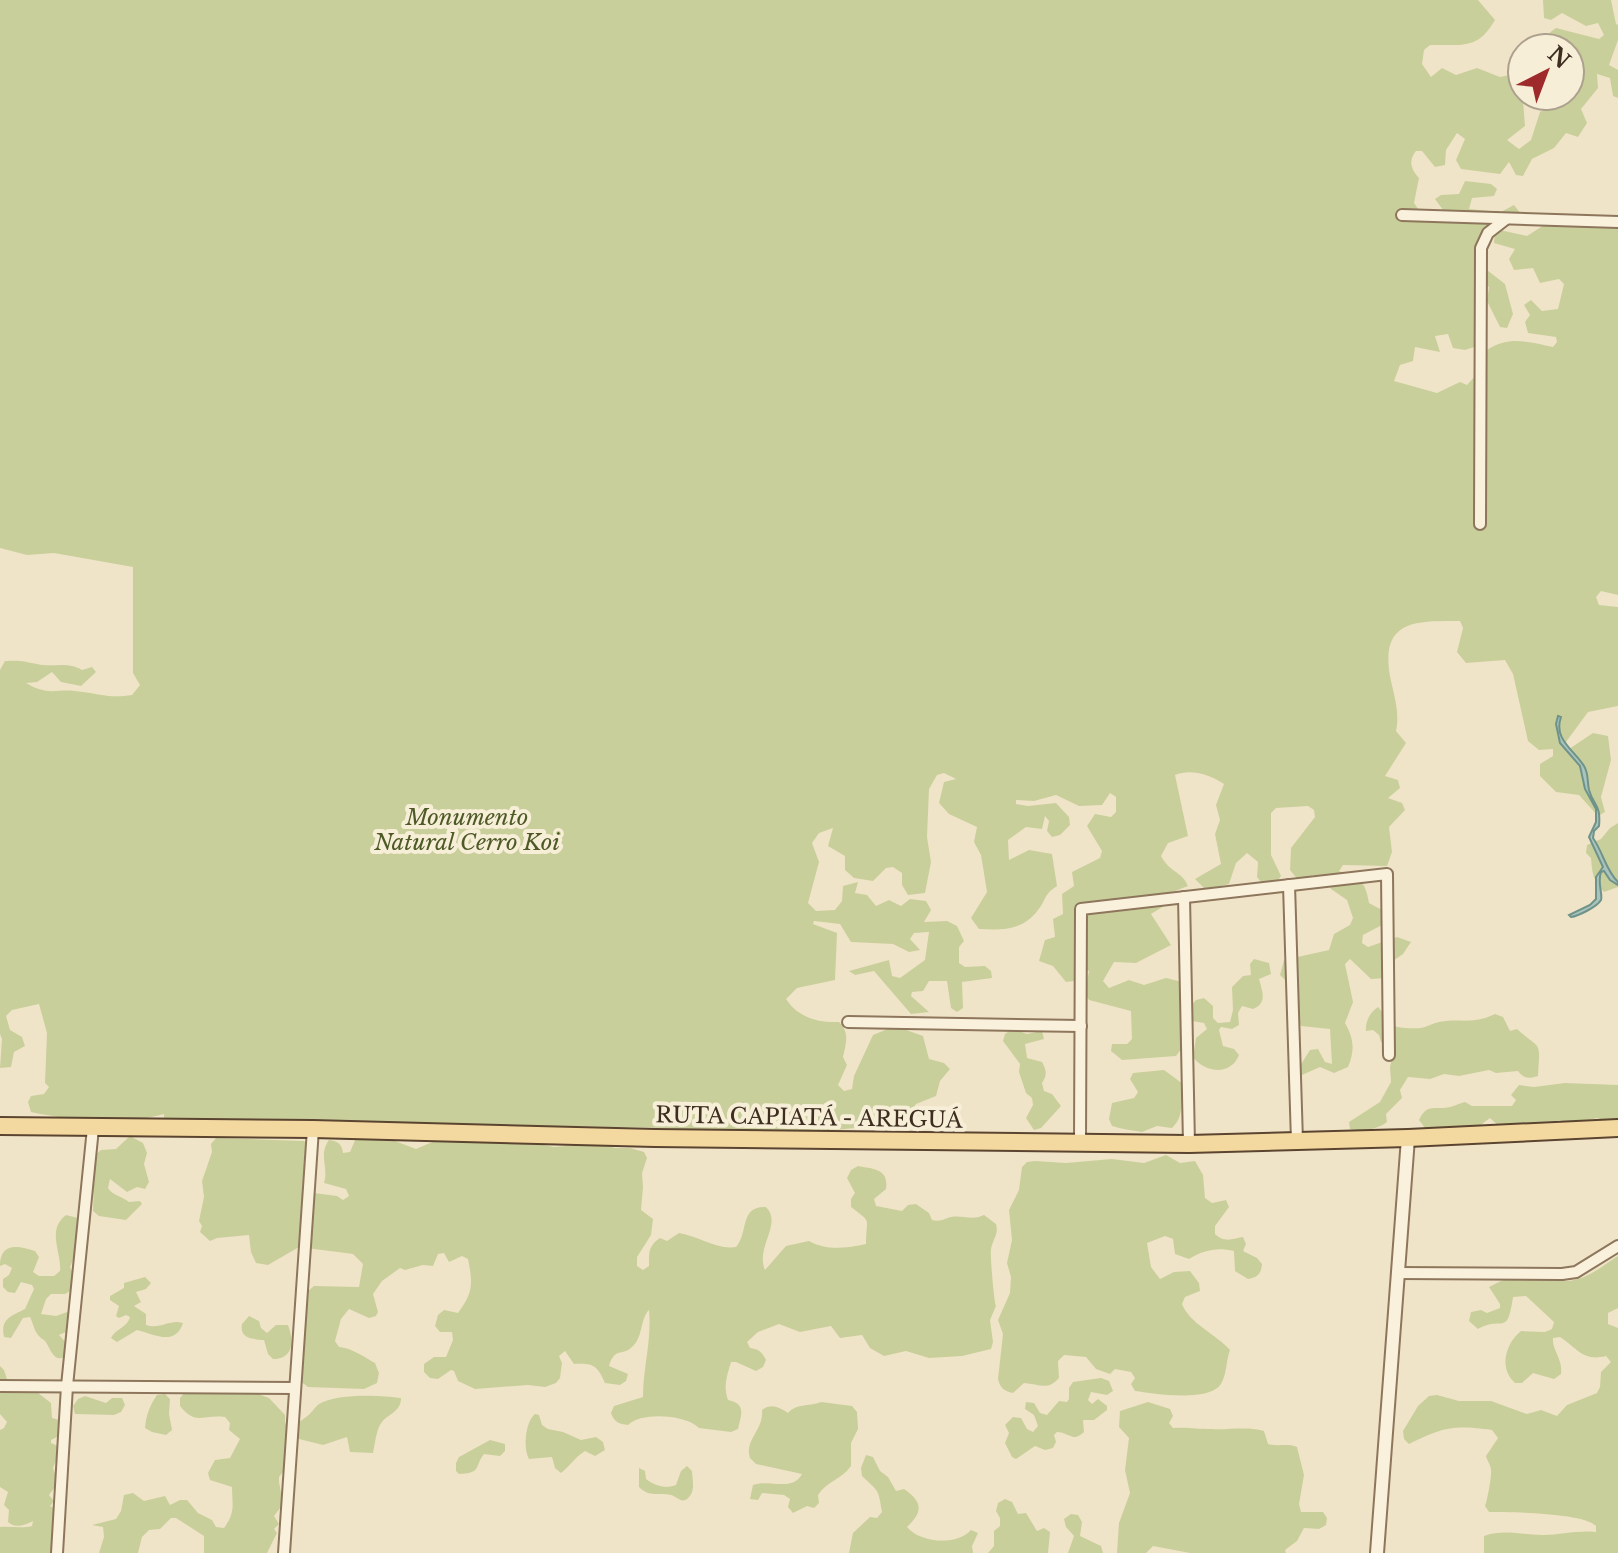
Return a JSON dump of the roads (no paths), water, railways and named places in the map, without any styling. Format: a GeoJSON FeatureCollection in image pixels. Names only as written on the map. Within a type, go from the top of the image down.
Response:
{"type":"FeatureCollection","features":[{"type":"Feature","properties":{"kind":"main road","name":"RUTA CAPIATÁ - AREGUÁ"},"geometry":{"type":"LineString","coordinates":[[0,1126],[1189,1144],[1618,1128]]}},
{"type":"Feature","properties":{"kind":"street"},"geometry":{"type":"LineString","coordinates":[[1402,215],[1618,222]]}},
{"type":"Feature","properties":{"kind":"street"},"geometry":{"type":"LineString","coordinates":[[1480,524],[1481,248],[1488,233],[1506,219]]}},
{"type":"Feature","properties":{"kind":"street"},"geometry":{"type":"LineString","coordinates":[[1080,1142],[1081,909],[1387,874],[1389,1055]]}},
{"type":"Feature","properties":{"kind":"street"},"geometry":{"type":"LineString","coordinates":[[1289,885],[1297,1141]]}},
{"type":"Feature","properties":{"kind":"street"},"geometry":{"type":"LineString","coordinates":[[1184,897],[1189,1144]]}},
{"type":"Feature","properties":{"kind":"street"},"geometry":{"type":"LineString","coordinates":[[848,1022],[1081,1026]]}},
{"type":"Feature","properties":{"kind":"street"},"geometry":{"type":"LineString","coordinates":[[57,1553],[67,1386],[93,1128]]}},
{"type":"Feature","properties":{"kind":"street"},"geometry":{"type":"LineString","coordinates":[[284,1553],[313,1129]]}},
{"type":"Feature","properties":{"kind":"street"},"geometry":{"type":"LineString","coordinates":[[1377,1553],[1408,1138]]}},
{"type":"Feature","properties":{"kind":"street"},"geometry":{"type":"LineString","coordinates":[[1398,1273],[1562,1274],[1576,1272],[1618,1246]]}},
{"type":"Feature","properties":{"kind":"street"},"geometry":{"type":"LineString","coordinates":[[0,1386],[295,1388]]}},
{"type":"Feature","properties":{"kind":"water"},"geometry":{"type":"Polygon","coordinates":[[[1558,716],[1561,717],[1562,738],[1586,769],[1589,790],[1598,809],[1599,826],[1593,838],[1618,882],[1618,885],[1604,871],[1601,872],[1601,900],[1587,911],[1571,917],[1569,915],[1596,899],[1596,877],[1603,867],[1589,837],[1596,822],[1596,809],[1585,789],[1580,766],[1560,743],[1556,724],[1558,716]]]}},
{"type":"Feature","properties":{"kind":"park label","name":"Monumento Natural Cerro Koi"},"geometry":{"type":"Point","coordinates":[467,830]}}]}
